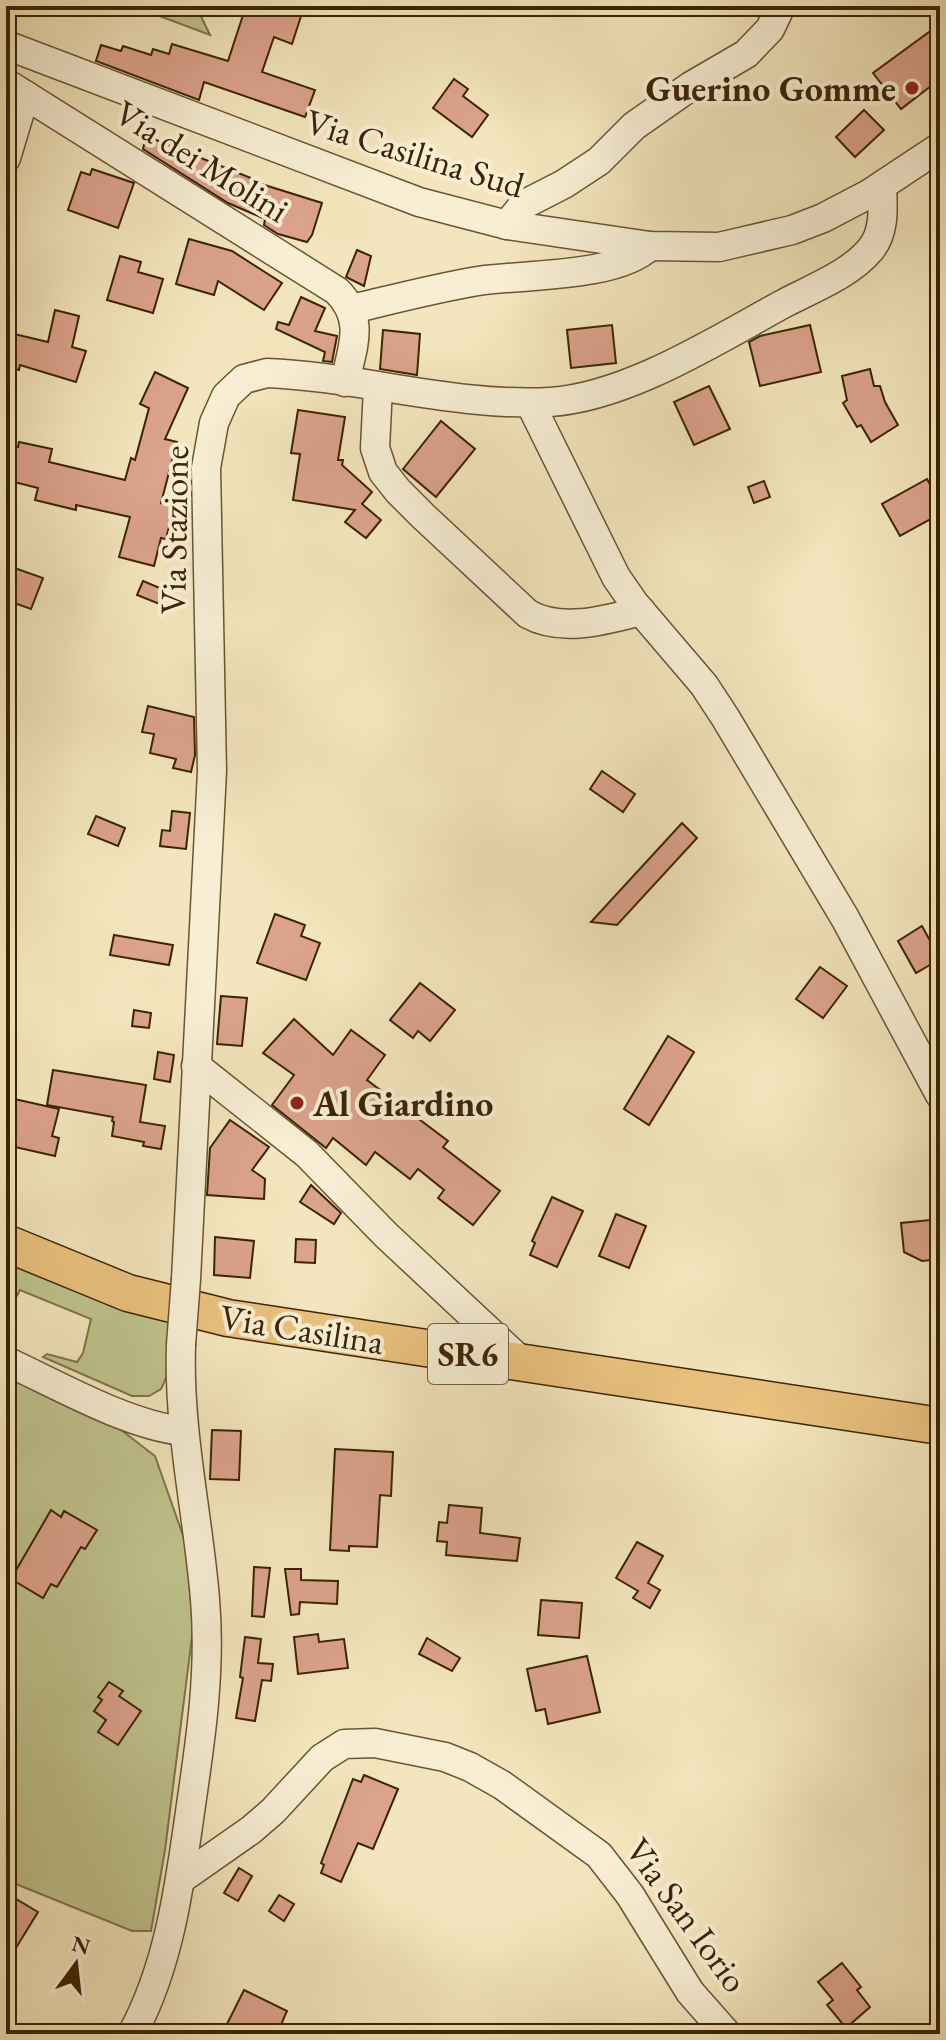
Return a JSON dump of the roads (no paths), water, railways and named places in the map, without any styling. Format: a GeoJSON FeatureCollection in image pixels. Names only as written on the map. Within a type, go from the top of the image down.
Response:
{"type":"FeatureCollection","features":[{"type":"Feature","properties":{"kind":"main road","name":"Via Casilina"},"geometry":{"type":"LineString","coordinates":[[6,1243],[128,1293],[191,1311],[346,1338],[521,1361],[940,1426]]}},
{"type":"Feature","properties":{"kind":"street"},"geometry":{"type":"LineString","coordinates":[[507,225],[523,205],[599,161],[634,126],[691,86],[746,54],[770,29],[781,6]]}},
{"type":"Feature","properties":{"kind":"street","name":"Via Casilina Sud"},"geometry":{"type":"LineString","coordinates":[[6,45],[386,191],[507,225],[650,246],[719,247],[770,237],[823,218],[882,187],[940,147]]}},
{"type":"Feature","properties":{"kind":"street"},"geometry":{"type":"LineString","coordinates":[[6,158],[16,89]]}},
{"type":"Feature","properties":{"kind":"street","name":"Via dei Molini"},"geometry":{"type":"LineString","coordinates":[[16,89],[324,282],[337,291],[352,309]]}},
{"type":"Feature","properties":{"kind":"street","name":"Via Stazione"},"geometry":{"type":"LineString","coordinates":[[132,2034],[149,1998],[181,1879],[204,1714],[208,1639],[200,1545],[183,1431],[181,1345],[212,771],[205,492],[212,432],[226,396],[249,377],[274,374],[530,403],[592,395],[664,366],[850,267],[868,252],[878,236],[882,219],[882,187]]}},
{"type":"Feature","properties":{"kind":"street"},"geometry":{"type":"LineString","coordinates":[[345,382],[355,335],[352,309],[481,281],[620,264],[637,257],[650,246]]}},
{"type":"Feature","properties":{"kind":"street"},"geometry":{"type":"LineString","coordinates":[[378,387],[375,448],[383,472],[423,516],[528,614],[559,624],[599,621],[641,611]]}},
{"type":"Feature","properties":{"kind":"street"},"geometry":{"type":"LineString","coordinates":[[530,403],[610,566],[641,611],[704,685],[725,717],[845,918],[940,1095]]}},
{"type":"Feature","properties":{"kind":"street"},"geometry":{"type":"LineString","coordinates":[[196,1066],[307,1154],[396,1245],[521,1361]]}},
{"type":"Feature","properties":{"kind":"street"},"geometry":{"type":"LineString","coordinates":[[6,1361],[137,1420],[183,1431]]}},
{"type":"Feature","properties":{"kind":"street","name":"Via San Iorio"},"geometry":{"type":"LineString","coordinates":[[181,1879],[263,1820],[334,1748],[363,1741],[445,1757],[481,1772],[502,1785],[599,1855],[630,1895],[690,1992],[727,2034]]}},
{"type":"Feature","properties":{"kind":"place","name":"Guerino Gomme"},"geometry":{"type":"Point","coordinates":[912,88]}},
{"type":"Feature","properties":{"kind":"place","name":"Al Giardino"},"geometry":{"type":"Point","coordinates":[297,1103]}}]}
